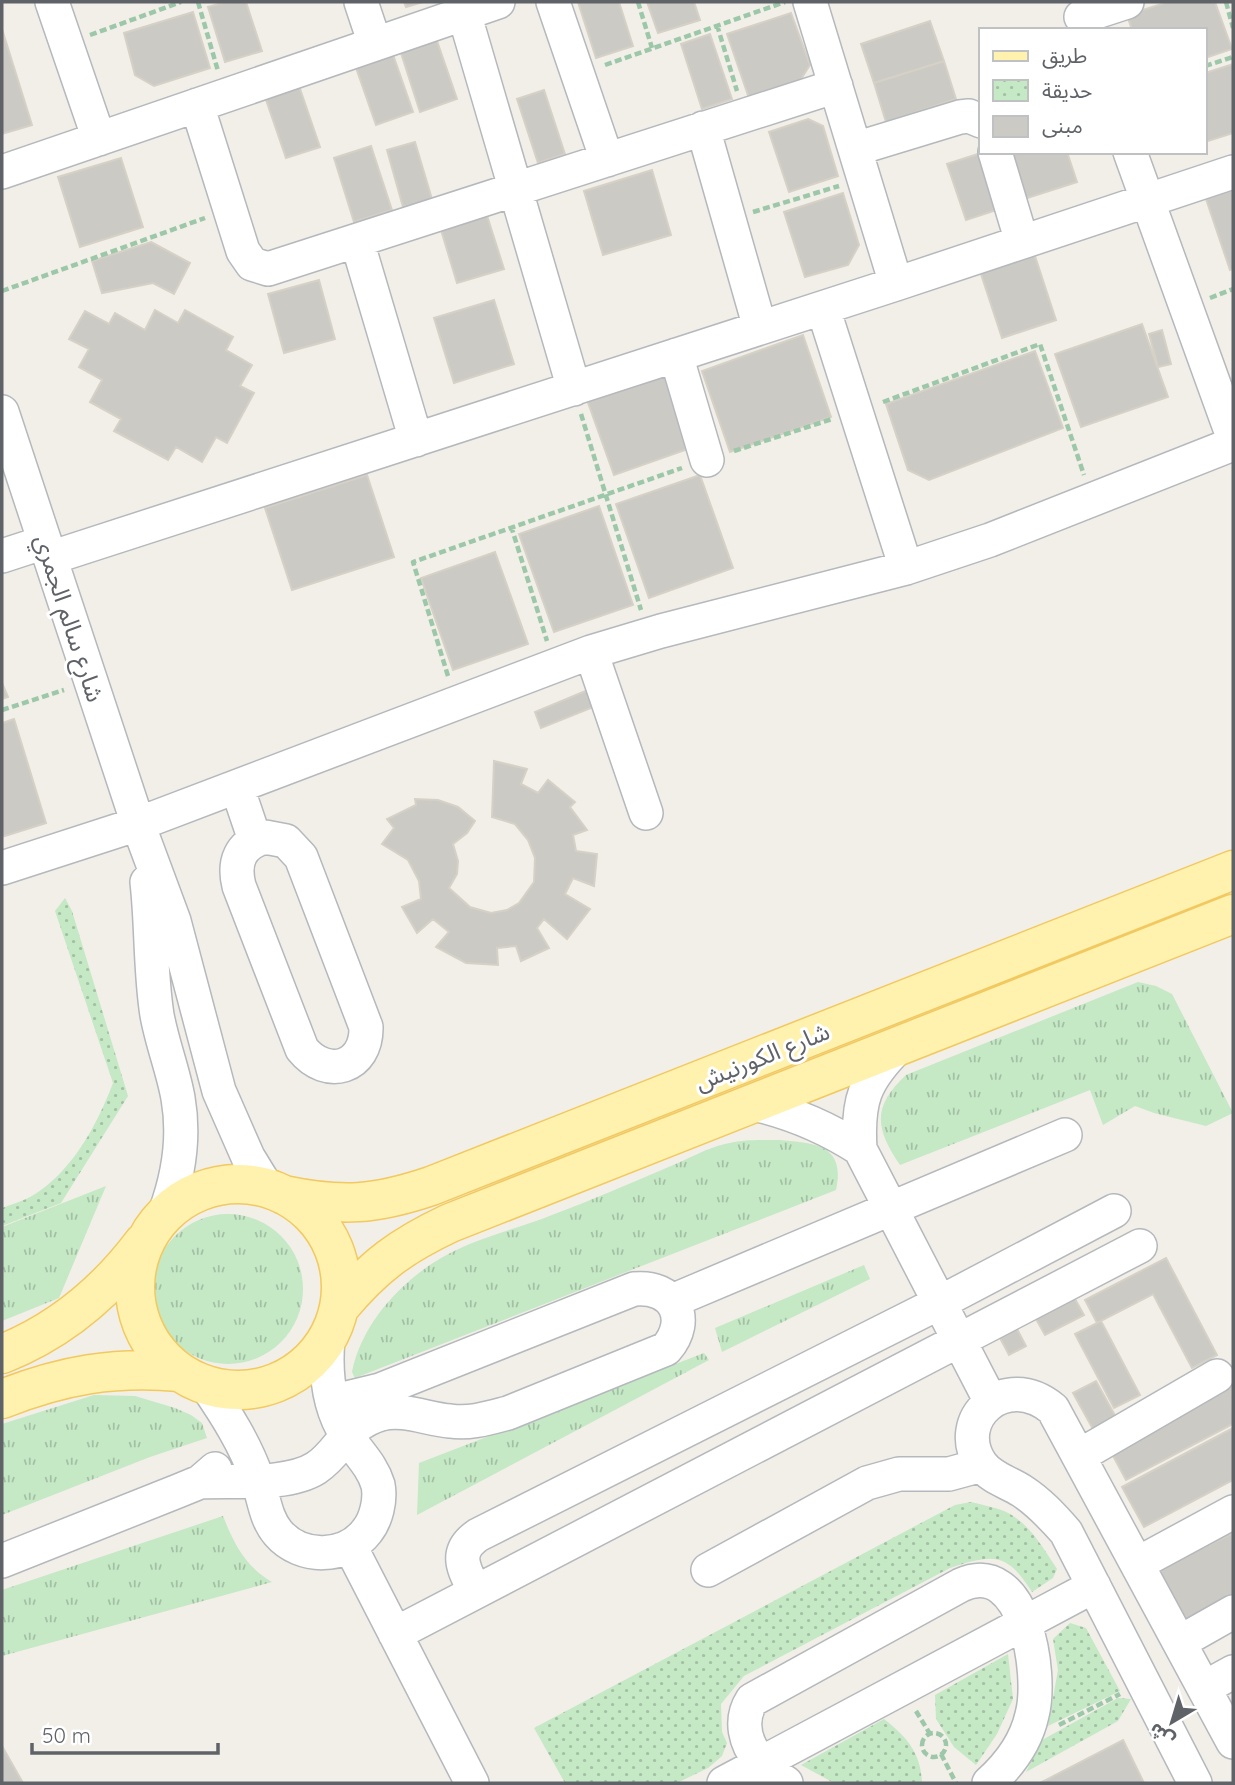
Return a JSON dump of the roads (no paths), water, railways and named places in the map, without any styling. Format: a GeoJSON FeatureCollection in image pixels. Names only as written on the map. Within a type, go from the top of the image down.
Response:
{"type":"FeatureCollection","features":[{"type":"Feature","properties":{"kind":"main road","name":"شارع الكورنيش"},"geometry":{"type":"LineString","coordinates":[[275,1192],[320,1203],[358,1204],[396,1198],[1233,870]]}},
{"type":"Feature","properties":{"kind":"main road"},"geometry":{"type":"LineString","coordinates":[[1131,955],[1146,937],[1165,923],[1233,894]]}},
{"type":"Feature","properties":{"kind":"main road","name":"شارع الكورنيش"},"geometry":{"type":"LineString","coordinates":[[334,1323],[362,1281],[380,1265],[418,1238],[450,1223],[1233,914]]}},
{"type":"Feature","properties":{"kind":"main road"},"geometry":{"type":"LineString","coordinates":[[754,1104],[752,1089],[759,1076],[862,1030],[909,998]]}},
{"type":"Feature","properties":{"kind":"main road"},"geometry":{"type":"LineString","coordinates":[[2,1354],[40,1336],[71,1316],[99,1293],[124,1267],[156,1226],[187,1197],[213,1187],[240,1184],[275,1192],[311,1214],[330,1242],[341,1274],[334,1323],[306,1365],[275,1384],[241,1390],[148,1369],[85,1373],[54,1380],[2,1399]]}},
{"type":"Feature","properties":{"kind":"main road"},"geometry":{"type":"LineString","coordinates":[[156,1226],[136,1267],[135,1297],[142,1326],[158,1352],[193,1379]]}},
{"type":"Feature","properties":{"kind":"street"},"geometry":{"type":"LineString","coordinates":[[52,2],[99,139]]}},
{"type":"Feature","properties":{"kind":"street"},"geometry":{"type":"LineString","coordinates":[[361,2],[375,44]]}},
{"type":"Feature","properties":{"kind":"street"},"geometry":{"type":"LineString","coordinates":[[2,172],[498,2]]}},
{"type":"Feature","properties":{"kind":"street"},"geometry":{"type":"LineString","coordinates":[[553,2],[607,160]]}},
{"type":"Feature","properties":{"kind":"street"},"geometry":{"type":"LineString","coordinates":[[810,2],[896,284]]}},
{"type":"Feature","properties":{"kind":"street"},"geometry":{"type":"LineString","coordinates":[[1080,16],[1127,2]]}},
{"type":"Feature","properties":{"kind":"street"},"geometry":{"type":"LineString","coordinates":[[464,13],[574,388]]}},
{"type":"Feature","properties":{"kind":"street"},"geometry":{"type":"LineString","coordinates":[[211,100],[229,209],[246,258],[260,268],[275,267],[836,86]]}},
{"type":"Feature","properties":{"kind":"street"},"geometry":{"type":"LineString","coordinates":[[859,163],[961,117],[969,116],[979,120]]}},
{"type":"Feature","properties":{"kind":"street"},"geometry":{"type":"LineString","coordinates":[[703,128],[760,328]]}},
{"type":"Feature","properties":{"kind":"street"},"geometry":{"type":"LineString","coordinates":[[996,154],[1023,242]]}},
{"type":"Feature","properties":{"kind":"street"},"geometry":{"type":"LineString","coordinates":[[1131,154],[1233,437]]}},
{"type":"Feature","properties":{"kind":"street"},"geometry":{"type":"LineString","coordinates":[[2,556],[48,550],[416,440],[1233,172]]}},
{"type":"Feature","properties":{"kind":"street"},"geometry":{"type":"LineString","coordinates":[[357,241],[416,440]]}},
{"type":"Feature","properties":{"kind":"street"},"geometry":{"type":"LineString","coordinates":[[823,308],[906,568]]}},
{"type":"Feature","properties":{"kind":"street"},"geometry":{"type":"LineString","coordinates":[[676,355],[707,460]]}},
{"type":"Feature","properties":{"kind":"street","name":"شارع سالم الجمري"},"geometry":{"type":"LineString","coordinates":[[2,412],[138,824],[174,921],[219,1091],[248,1157],[275,1192]]}},
{"type":"Feature","properties":{"kind":"street"},"geometry":{"type":"LineString","coordinates":[[2,868],[138,824],[591,652],[649,634],[906,568],[990,540],[1233,444]]}},
{"type":"Feature","properties":{"kind":"street"},"geometry":{"type":"LineString","coordinates":[[591,652],[646,813]]}},
{"type":"Feature","properties":{"kind":"street"},"geometry":{"type":"LineString","coordinates":[[237,787],[255,840]]}},
{"type":"Feature","properties":{"kind":"street","name":"شارع سالم الجمري"},"geometry":{"type":"LineString","coordinates":[[138,824],[151,915],[157,1014],[178,1096],[181,1126],[175,1185],[156,1226]]}},
{"type":"Feature","properties":{"kind":"street"},"geometry":{"type":"LineString","coordinates":[[276,838],[286,841],[301,857],[366,1027],[363,1048],[349,1063],[328,1067],[317,1064],[302,1049],[236,873],[237,860],[244,848],[255,840],[276,838]]}},
{"type":"Feature","properties":{"kind":"street"},"geometry":{"type":"LineString","coordinates":[[898,1047],[877,1067],[864,1093],[858,1121],[860,1149],[991,1402]]}},
{"type":"Feature","properties":{"kind":"street"},"geometry":{"type":"LineString","coordinates":[[754,1104],[810,1120],[860,1149]]}},
{"type":"Feature","properties":{"kind":"street"},"geometry":{"type":"LineString","coordinates":[[672,1301],[1065,1135]]}},
{"type":"Feature","properties":{"kind":"street"},"geometry":{"type":"LineString","coordinates":[[475,1592],[462,1563],[468,1542],[478,1535],[940,1303],[1114,1211]]}},
{"type":"Feature","properties":{"kind":"street"},"geometry":{"type":"LineString","coordinates":[[395,1634],[1140,1246]]}},
{"type":"Feature","properties":{"kind":"street"},"geometry":{"type":"LineString","coordinates":[[200,1482],[288,1478],[303,1474],[317,1467],[346,1435],[363,1421],[383,1413],[405,1412],[453,1422],[481,1420],[508,1413],[666,1349],[679,1326],[678,1313],[672,1301],[661,1292],[648,1287],[634,1289],[380,1390],[356,1397],[331,1397]]}},
{"type":"Feature","properties":{"kind":"street"},"geometry":{"type":"LineString","coordinates":[[193,1379],[233,1426],[258,1479],[268,1516],[278,1533],[293,1546],[312,1553],[332,1553],[350,1546],[367,1531],[377,1511],[379,1488],[370,1466],[346,1435],[331,1397],[327,1378],[334,1323]]}},
{"type":"Feature","properties":{"kind":"street"},"geometry":{"type":"LineString","coordinates":[[1079,1456],[1217,1377]]}},
{"type":"Feature","properties":{"kind":"street"},"geometry":{"type":"LineString","coordinates":[[1195,1783],[1066,1532],[1037,1502],[990,1474],[982,1465],[973,1444],[974,1432],[977,1420],[991,1402],[1011,1394],[1023,1393],[1044,1401],[1053,1409],[1233,1742]]}},
{"type":"Feature","properties":{"kind":"street"},"geometry":{"type":"LineString","coordinates":[[2,1561],[200,1482],[214,1471],[224,1458],[231,1442],[233,1426]]}},
{"type":"Feature","properties":{"kind":"street"},"geometry":{"type":"LineString","coordinates":[[708,1570],[867,1483],[899,1474],[949,1474],[982,1465]]}},
{"type":"Feature","properties":{"kind":"street"},"geometry":{"type":"LineString","coordinates":[[1137,1563],[1233,1512]]}},
{"type":"Feature","properties":{"kind":"street"},"geometry":{"type":"LineString","coordinates":[[350,1546],[465,1781]]}},
{"type":"Feature","properties":{"kind":"street"},"geometry":{"type":"LineString","coordinates":[[786,1783],[760,1763],[746,1735],[743,1723],[752,1700],[971,1580],[993,1582],[1010,1596],[1024,1623],[1034,1653],[1036,1684],[1032,1715],[1021,1744],[1004,1770],[989,1783]]}},
{"type":"Feature","properties":{"kind":"street"},"geometry":{"type":"LineString","coordinates":[[724,1783],[1094,1586]]}},
{"type":"Feature","properties":{"kind":"street"},"geometry":{"type":"LineString","coordinates":[[1180,1643],[1233,1612]]}},
{"type":"Feature","properties":{"kind":"street"},"geometry":{"type":"LineString","coordinates":[[1204,1688],[1233,1672]]}}]}
